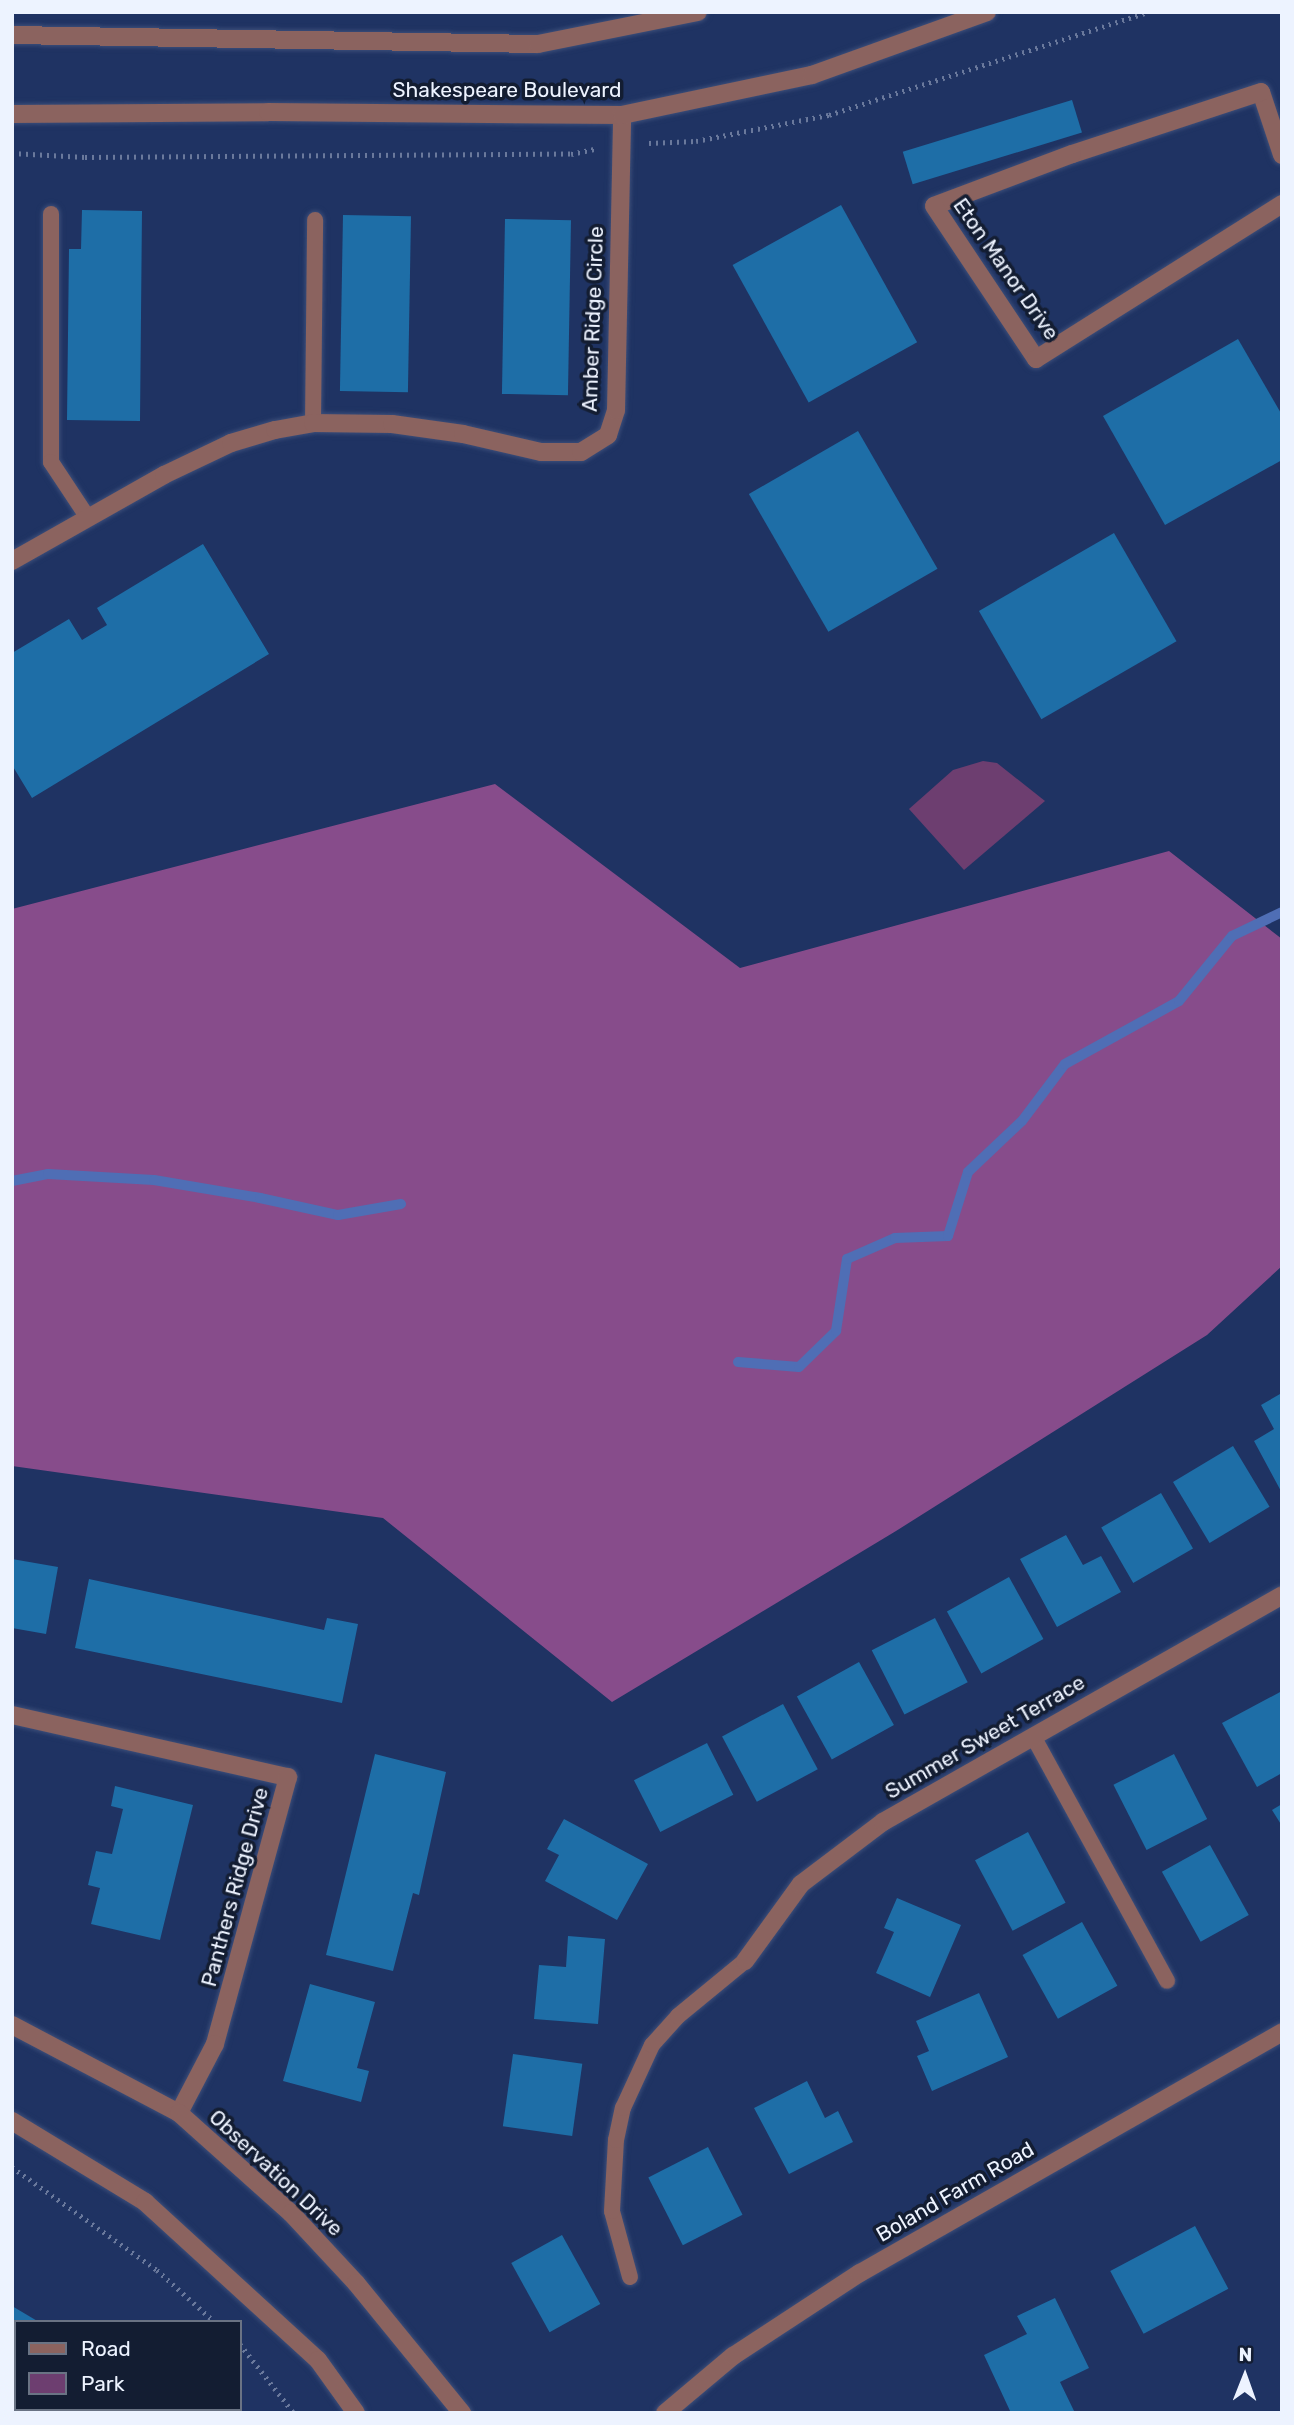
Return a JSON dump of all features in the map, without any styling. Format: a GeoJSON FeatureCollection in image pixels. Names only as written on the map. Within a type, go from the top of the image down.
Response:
{"type":"FeatureCollection","features":[{"type":"Feature","properties":{"kind":"street"},"geometry":{"type":"LineString","coordinates":[[12,35],[538,44],[698,12]]}},
{"type":"Feature","properties":{"kind":"street","name":"Shakespeare Boulevard"},"geometry":{"type":"LineString","coordinates":[[12,114],[282,112],[622,115],[812,75],[987,12]]}},
{"type":"Feature","properties":{"kind":"street","name":"Eton Manor Drive"},"geometry":{"type":"LineString","coordinates":[[1282,155],[1261,92],[1072,154],[934,206],[1037,359],[1282,204]]}},
{"type":"Feature","properties":{"kind":"street","name":"Amber Ridge Circle"},"geometry":{"type":"LineString","coordinates":[[12,561],[164,475],[231,443],[275,429],[313,423],[392,424],[463,434],[541,452],[581,452],[608,435],[616,410],[622,115]]}},
{"type":"Feature","properties":{"kind":"street","name":"Summer Sweet Terrace"},"geometry":{"type":"LineString","coordinates":[[745,1961],[801,1884],[883,1822],[1282,1595]]}},
{"type":"Feature","properties":{"kind":"street","name":"Panthers Ridge Drive"},"geometry":{"type":"LineString","coordinates":[[12,1715],[288,1777],[215,2043],[178,2113]]}},
{"type":"Feature","properties":{"kind":"street","name":"Observation Drive"},"geometry":{"type":"LineString","coordinates":[[12,2025],[178,2113],[291,2213],[356,2283],[462,2413]]}},
{"type":"Feature","properties":{"kind":"street","name":"Boland Farm Road"},"geometry":{"type":"LineString","coordinates":[[665,2413],[733,2356],[860,2273],[1282,2032]]}},
{"type":"Feature","properties":{"kind":"street"},"geometry":{"type":"LineString","coordinates":[[12,2121],[145,2202],[318,2360],[356,2413]]}},
{"type":"Feature","properties":{"kind":"lane"},"geometry":{"type":"LineString","coordinates":[[51,214],[51,462],[88,518]]}},
{"type":"Feature","properties":{"kind":"lane"},"geometry":{"type":"LineString","coordinates":[[313,423],[315,220]]}},
{"type":"Feature","properties":{"kind":"lane"},"geometry":{"type":"LineString","coordinates":[[1033,1736],[1167,1981]]}},
{"type":"Feature","properties":{"kind":"lane"},"geometry":{"type":"LineString","coordinates":[[630,2277],[612,2211],[616,2140],[623,2108],[652,2045],[678,2015],[745,1961]]}},
{"type":"Feature","properties":{"kind":"path"},"geometry":{"type":"LineString","coordinates":[[12,2167],[157,2270],[213,2320]]}},
{"type":"Feature","properties":{"kind":"path"},"geometry":{"type":"LineString","coordinates":[[242,2347],[295,2413]]}},
{"type":"Feature","properties":{"kind":"green space"},"geometry":{"type":"Polygon","coordinates":[[[983,761],[997,763],[1045,801],[964,870],[909,809],[953,770],[983,761]]]}},
{"type":"Feature","properties":{"kind":"shaded area"},"geometry":{"type":"Polygon","coordinates":[[[495,784],[740,968],[1169,851],[1282,939],[1282,1266],[1207,1335],[896,1531],[612,1702],[383,1518],[12,1466],[12,909],[495,784]]]}},
{"type":"Feature","properties":{"kind":"building"},"geometry":{"type":"Polygon","coordinates":[[[1072,100],[1082,133],[913,184],[903,152],[1072,100]]]}},
{"type":"Feature","properties":{"kind":"building"},"geometry":{"type":"Polygon","coordinates":[[[841,205],[917,342],[809,402],[733,265],[841,205]]]}},
{"type":"Feature","properties":{"kind":"building"},"geometry":{"type":"Polygon","coordinates":[[[82,210],[142,211],[140,421],[67,420],[69,249],[81,249],[82,210]]]}},
{"type":"Feature","properties":{"kind":"building"},"geometry":{"type":"Polygon","coordinates":[[[343,215],[411,216],[408,392],[340,391],[343,215]]]}},
{"type":"Feature","properties":{"kind":"building"},"geometry":{"type":"Polygon","coordinates":[[[505,219],[571,220],[568,395],[502,394],[505,219]]]}},
{"type":"Feature","properties":{"kind":"building"},"geometry":{"type":"Polygon","coordinates":[[[1238,339],[1282,415],[1282,460],[1165,525],[1103,416],[1238,339]]]}},
{"type":"Feature","properties":{"kind":"building"},"geometry":{"type":"Polygon","coordinates":[[[858,431],[938,569],[828,632],[749,494],[858,431]]]}},
{"type":"Feature","properties":{"kind":"building"},"geometry":{"type":"Polygon","coordinates":[[[1114,533],[1176,641],[1041,719],[979,611],[1114,533]]]}},
{"type":"Feature","properties":{"kind":"building"},"geometry":{"type":"Polygon","coordinates":[[[203,544],[269,654],[32,798],[12,765],[12,653],[69,619],[82,640],[107,625],[97,608],[203,544]]]}},
{"type":"Feature","properties":{"kind":"building"},"geometry":{"type":"Polygon","coordinates":[[[1280,1394],[1282,1493],[1254,1441],[1274,1429],[1261,1405],[1280,1394]]]}},
{"type":"Feature","properties":{"kind":"building"},"geometry":{"type":"Polygon","coordinates":[[[1233,1446],[1270,1507],[1210,1543],[1173,1482],[1233,1446]]]}},
{"type":"Feature","properties":{"kind":"building"},"geometry":{"type":"Polygon","coordinates":[[[1161,1493],[1193,1548],[1133,1583],[1101,1528],[1161,1493]]]}},
{"type":"Feature","properties":{"kind":"building"},"geometry":{"type":"Polygon","coordinates":[[[1066,1535],[1083,1565],[1101,1556],[1121,1592],[1057,1627],[1020,1559],[1066,1535]]]}},
{"type":"Feature","properties":{"kind":"building"},"geometry":{"type":"Polygon","coordinates":[[[12,1559],[58,1567],[46,1634],[12,1628],[12,1559]]]}},
{"type":"Feature","properties":{"kind":"building"},"geometry":{"type":"Polygon","coordinates":[[[1009,1577],[1043,1639],[981,1674],[947,1611],[1009,1577]]]}},
{"type":"Feature","properties":{"kind":"building"},"geometry":{"type":"Polygon","coordinates":[[[89,1579],[324,1630],[327,1618],[358,1624],[342,1703],[75,1648],[89,1579]]]}},
{"type":"Feature","properties":{"kind":"building"},"geometry":{"type":"Polygon","coordinates":[[[935,1618],[968,1682],[904,1714],[872,1650],[935,1618]]]}},
{"type":"Feature","properties":{"kind":"building"},"geometry":{"type":"Polygon","coordinates":[[[859,1662],[894,1725],[832,1759],[797,1696],[859,1662]]]}},
{"type":"Feature","properties":{"kind":"building"},"geometry":{"type":"Polygon","coordinates":[[[1282,1691],[1282,1773],[1257,1787],[1222,1723],[1282,1691]]]}},
{"type":"Feature","properties":{"kind":"building"},"geometry":{"type":"Polygon","coordinates":[[[783,1704],[818,1769],[757,1802],[722,1736],[783,1704]]]}},
{"type":"Feature","properties":{"kind":"building"},"geometry":{"type":"Polygon","coordinates":[[[707,1743],[733,1795],[660,1832],[634,1780],[707,1743]]]}},
{"type":"Feature","properties":{"kind":"building"},"geometry":{"type":"Polygon","coordinates":[[[375,1754],[446,1772],[419,1895],[413,1893],[393,1971],[326,1955],[375,1754]]]}},
{"type":"Feature","properties":{"kind":"building"},"geometry":{"type":"Polygon","coordinates":[[[1174,1754],[1207,1819],[1147,1850],[1113,1785],[1174,1754]]]}},
{"type":"Feature","properties":{"kind":"building"},"geometry":{"type":"Polygon","coordinates":[[[115,1786],[193,1805],[160,1940],[91,1924],[100,1888],[88,1885],[96,1851],[112,1854],[123,1809],[111,1806],[115,1786]]]}},
{"type":"Feature","properties":{"kind":"building"},"geometry":{"type":"Polygon","coordinates":[[[1282,1804],[1282,1826],[1272,1810],[1282,1804]]]}},
{"type":"Feature","properties":{"kind":"building"},"geometry":{"type":"Polygon","coordinates":[[[564,1819],[648,1864],[617,1920],[545,1881],[559,1855],[547,1849],[564,1819]]]}},
{"type":"Feature","properties":{"kind":"building"},"geometry":{"type":"Polygon","coordinates":[[[1028,1832],[1066,1903],[1013,1931],[975,1860],[1028,1832]]]}},
{"type":"Feature","properties":{"kind":"building"},"geometry":{"type":"Polygon","coordinates":[[[1210,1845],[1249,1915],[1201,1942],[1162,1872],[1210,1845]]]}},
{"type":"Feature","properties":{"kind":"building"},"geometry":{"type":"Polygon","coordinates":[[[897,1898],[961,1925],[930,1997],[876,1973],[894,1932],[884,1928],[897,1898]]]}},
{"type":"Feature","properties":{"kind":"building"},"geometry":{"type":"Polygon","coordinates":[[[1082,1922],[1117,1986],[1058,2019],[1023,1955],[1082,1922]]]}},
{"type":"Feature","properties":{"kind":"building"},"geometry":{"type":"Polygon","coordinates":[[[568,1936],[605,1939],[598,2024],[534,2019],[539,1965],[566,1967],[568,1936]]]}},
{"type":"Feature","properties":{"kind":"building"},"geometry":{"type":"Polygon","coordinates":[[[310,1984],[375,2002],[357,2068],[369,2071],[361,2102],[283,2081],[310,1984]]]}},
{"type":"Feature","properties":{"kind":"building"},"geometry":{"type":"Polygon","coordinates":[[[979,1993],[1008,2057],[932,2091],[917,2056],[929,2051],[916,2021],[979,1993]]]}},
{"type":"Feature","properties":{"kind":"building"},"geometry":{"type":"Polygon","coordinates":[[[513,2054],[582,2064],[572,2136],[503,2126],[513,2054]]]}},
{"type":"Feature","properties":{"kind":"building"},"geometry":{"type":"Polygon","coordinates":[[[807,2081],[825,2118],[838,2111],[853,2142],[789,2174],[754,2108],[807,2081]]]}},
{"type":"Feature","properties":{"kind":"building"},"geometry":{"type":"Polygon","coordinates":[[[708,2147],[743,2215],[683,2245],[648,2177],[708,2147]]]}},
{"type":"Feature","properties":{"kind":"building"},"geometry":{"type":"Polygon","coordinates":[[[1195,2226],[1228,2289],[1144,2334],[1110,2271],[1195,2226]]]}},
{"type":"Feature","properties":{"kind":"building"},"geometry":{"type":"Polygon","coordinates":[[[562,2235],[600,2304],[550,2332],[511,2263],[562,2235]]]}},
{"type":"Feature","properties":{"kind":"building"},"geometry":{"type":"Polygon","coordinates":[[[1055,2298],[1089,2368],[1060,2382],[1075,2413],[1011,2413],[984,2355],[1027,2334],[1017,2316],[1055,2298]]]}},
{"type":"Feature","properties":{"kind":"building"},"geometry":{"type":"Polygon","coordinates":[[[12,2306],[36,2320],[14,2320],[14,2411],[92,2413],[12,2413],[12,2306]]]}},
{"type":"Feature","properties":{"kind":"building"},"geometry":{"type":"Polygon","coordinates":[[[164,2411],[167,2413],[135,2413],[164,2411]]]}},
{"type":"Feature","properties":{"kind":"waterway"},"geometry":{"type":"LineString","coordinates":[[738,1362],[799,1367],[836,1331],[847,1259],[895,1238],[948,1236],[968,1172],[1022,1121],[1065,1064],[1179,1001],[1232,936],[1282,912]]}},
{"type":"Feature","properties":{"kind":"waterway"},"geometry":{"type":"LineString","coordinates":[[12,1181],[48,1174],[154,1180],[260,1198],[338,1215],[401,1204]]}}]}
